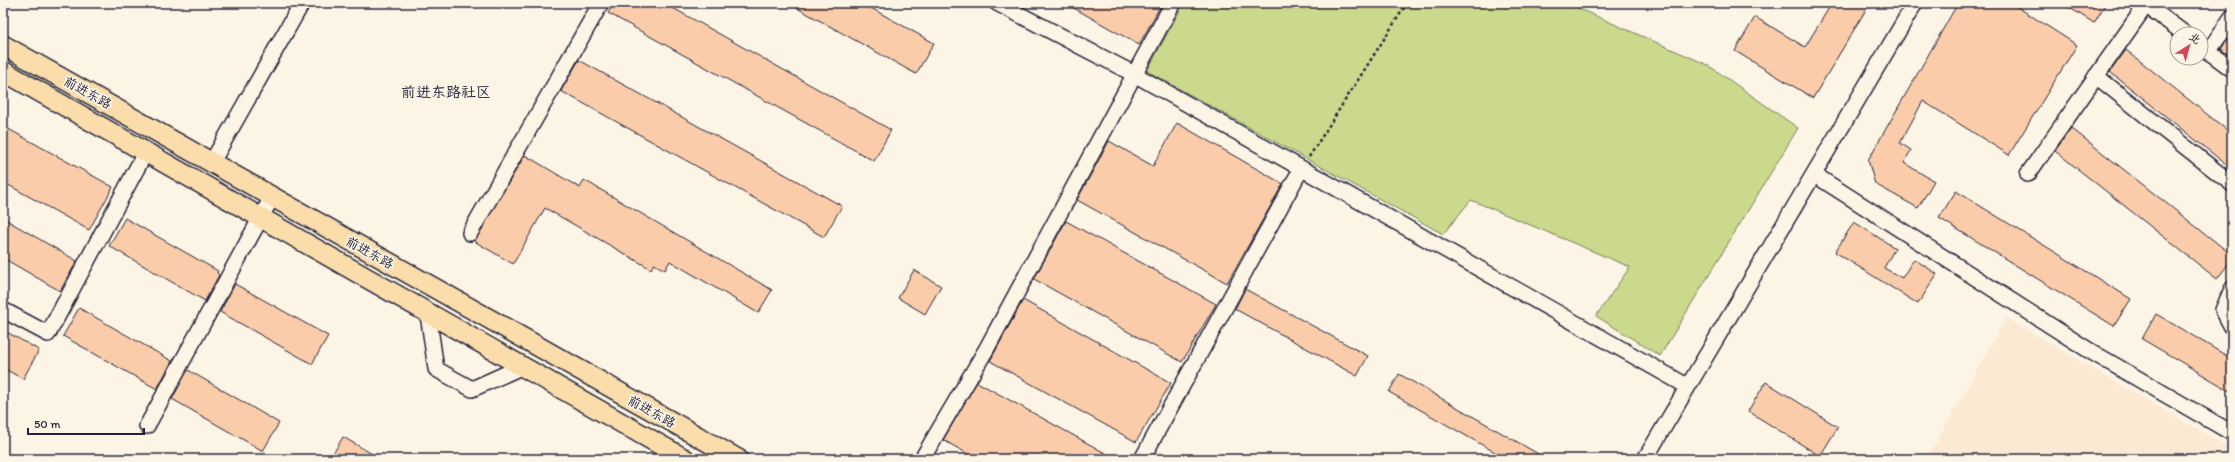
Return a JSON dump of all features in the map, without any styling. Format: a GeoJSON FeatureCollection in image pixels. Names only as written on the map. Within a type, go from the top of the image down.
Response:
{"type":"FeatureCollection","features":[{"type":"Feature","properties":{"kind":"main road","name":"前进东路"},"geometry":{"type":"LineString","coordinates":[[3,44],[738,459]]}},
{"type":"Feature","properties":{"kind":"main road","name":"前进东路"},"geometry":{"type":"LineString","coordinates":[[3,71],[260,219],[685,459]]}},
{"type":"Feature","properties":{"kind":"street"},"geometry":{"type":"LineString","coordinates":[[212,162],[302,3]]}},
{"type":"Feature","properties":{"kind":"street"},"geometry":{"type":"LineString","coordinates":[[470,232],[601,3]]}},
{"type":"Feature","properties":{"kind":"street"},"geometry":{"type":"LineString","coordinates":[[998,3],[1134,74],[1687,386]]}},
{"type":"Feature","properties":{"kind":"street"},"geometry":{"type":"LineString","coordinates":[[922,459],[987,348],[1173,3]]}},
{"type":"Feature","properties":{"kind":"street"},"geometry":{"type":"LineString","coordinates":[[1645,459],[1687,386],[1815,175],[1915,3]]}},
{"type":"Feature","properties":{"kind":"street"},"geometry":{"type":"LineString","coordinates":[[2028,174],[2146,5],[2174,26]]}},
{"type":"Feature","properties":{"kind":"street"},"geometry":{"type":"LineString","coordinates":[[2209,44],[2232,17]]}},
{"type":"Feature","properties":{"kind":"street"},"geometry":{"type":"LineString","coordinates":[[2209,52],[2232,69]]}},
{"type":"Feature","properties":{"kind":"street"},"geometry":{"type":"LineString","coordinates":[[2096,76],[2232,184]]}},
{"type":"Feature","properties":{"kind":"street"},"geometry":{"type":"LineString","coordinates":[[3,310],[48,334],[145,153]]}},
{"type":"Feature","properties":{"kind":"street"},"geometry":{"type":"LineString","coordinates":[[1142,459],[1301,169]]}},
{"type":"Feature","properties":{"kind":"street"},"geometry":{"type":"LineString","coordinates":[[1815,175],[2090,350],[2232,433]]}},
{"type":"Feature","properties":{"kind":"street"},"geometry":{"type":"LineString","coordinates":[[147,426],[272,197]]}},
{"type":"Feature","properties":{"kind":"street"},"geometry":{"type":"LineString","coordinates":[[2232,289],[2224,310],[2232,326]]}},
{"type":"Feature","properties":{"kind":"street"},"geometry":{"type":"LineString","coordinates":[[428,314],[436,369],[472,389],[521,367]]}},
{"type":"Feature","properties":{"kind":"path"},"geometry":{"type":"LineString","coordinates":[[1301,169],[1407,3]]}},
{"type":"Feature","properties":{"kind":"shaded area"},"geometry":{"type":"Polygon","coordinates":[[[2006,318],[2232,449],[2232,459],[1927,459],[2006,318]]]}},
{"type":"Feature","properties":{"kind":"green space"},"geometry":{"type":"Polygon","coordinates":[[[1184,3],[1566,3],[1708,65],[1798,128],[1660,356],[1596,316],[1630,267],[1471,200],[1443,234],[1147,71],[1184,3]]]}},
{"type":"Feature","properties":{"kind":"building"},"geometry":{"type":"Polygon","coordinates":[[[614,3],[664,3],[891,130],[874,161],[608,13],[614,3]]]}},
{"type":"Feature","properties":{"kind":"building"},"geometry":{"type":"Polygon","coordinates":[[[788,3],[862,3],[934,43],[916,74],[788,3]]]}},
{"type":"Feature","properties":{"kind":"building"},"geometry":{"type":"Polygon","coordinates":[[[1065,3],[1162,3],[1139,45],[1065,3]]]}},
{"type":"Feature","properties":{"kind":"building"},"geometry":{"type":"Polygon","coordinates":[[[1832,3],[1870,3],[1813,98],[1735,51],[1755,17],[1805,47],[1832,3]]]}},
{"type":"Feature","properties":{"kind":"building"},"geometry":{"type":"Polygon","coordinates":[[[1958,3],[2011,3],[2077,45],[2009,155],[1923,101],[1900,143],[1911,150],[1904,163],[1934,181],[1918,208],[1875,184],[1868,160],[1958,3]]]}},
{"type":"Feature","properties":{"kind":"building"},"geometry":{"type":"Polygon","coordinates":[[[2062,3],[2106,3],[2094,23],[2062,3]]]}},
{"type":"Feature","properties":{"kind":"building"},"geometry":{"type":"Polygon","coordinates":[[[2232,33],[2232,58],[2221,49],[2232,33]]]}},
{"type":"Feature","properties":{"kind":"building"},"geometry":{"type":"Polygon","coordinates":[[[2126,50],[2232,134],[2232,169],[2110,72],[2126,50]]]}},
{"type":"Feature","properties":{"kind":"building"},"geometry":{"type":"Polygon","coordinates":[[[579,60],[842,206],[824,237],[561,91],[579,60]]]}},
{"type":"Feature","properties":{"kind":"building"},"geometry":{"type":"Polygon","coordinates":[[[1177,123],[1283,184],[1227,283],[1077,200],[1109,141],[1153,166],[1177,123]]]}},
{"type":"Feature","properties":{"kind":"building"},"geometry":{"type":"Polygon","coordinates":[[[3,126],[113,187],[89,230],[3,182],[3,126]]]}},
{"type":"Feature","properties":{"kind":"building"},"geometry":{"type":"Polygon","coordinates":[[[2071,128],[2232,255],[2232,259],[2217,279],[2055,151],[2071,128]]]}},
{"type":"Feature","properties":{"kind":"building"},"geometry":{"type":"Polygon","coordinates":[[[525,155],[580,188],[584,180],[772,290],[758,313],[670,261],[665,270],[654,264],[651,269],[545,208],[513,264],[474,241],[525,155]]]}},
{"type":"Feature","properties":{"kind":"building"},"geometry":{"type":"Polygon","coordinates":[[[1956,191],[2131,299],[2114,326],[1939,218],[1956,191]]]}},
{"type":"Feature","properties":{"kind":"building"},"geometry":{"type":"Polygon","coordinates":[[[3,218],[77,261],[60,291],[3,258],[3,218]]]}},
{"type":"Feature","properties":{"kind":"building"},"geometry":{"type":"Polygon","coordinates":[[[125,218],[218,271],[217,273],[219,275],[205,301],[109,246],[125,218]]]}},
{"type":"Feature","properties":{"kind":"building"},"geometry":{"type":"Polygon","coordinates":[[[1066,221],[1216,304],[1182,362],[1034,279],[1066,221]]]}},
{"type":"Feature","properties":{"kind":"building"},"geometry":{"type":"Polygon","coordinates":[[[1854,222],[1895,248],[1884,268],[1902,278],[1914,259],[1937,274],[1918,304],[1835,252],[1854,222]]]}},
{"type":"Feature","properties":{"kind":"building"},"geometry":{"type":"Polygon","coordinates":[[[914,270],[941,286],[925,314],[898,298],[914,270]]]}},
{"type":"Feature","properties":{"kind":"building"},"geometry":{"type":"Polygon","coordinates":[[[235,284],[328,336],[312,364],[220,312],[235,284]]]}},
{"type":"Feature","properties":{"kind":"building"},"geometry":{"type":"Polygon","coordinates":[[[1245,289],[1368,356],[1357,376],[1235,309],[1245,289]]]}},
{"type":"Feature","properties":{"kind":"building"},"geometry":{"type":"Polygon","coordinates":[[[1023,300],[1171,383],[1136,442],[990,361],[1023,300]]]}},
{"type":"Feature","properties":{"kind":"building"},"geometry":{"type":"Polygon","coordinates":[[[79,308],[172,361],[157,389],[63,336],[79,308]]]}},
{"type":"Feature","properties":{"kind":"building"},"geometry":{"type":"Polygon","coordinates":[[[2156,314],[2232,359],[2232,392],[2142,339],[2156,314]]]}},
{"type":"Feature","properties":{"kind":"building"},"geometry":{"type":"Polygon","coordinates":[[[3,330],[39,350],[23,379],[3,368],[3,330]]]}},
{"type":"Feature","properties":{"kind":"building"},"geometry":{"type":"Polygon","coordinates":[[[188,370],[279,423],[263,451],[172,399],[188,370]]]}},
{"type":"Feature","properties":{"kind":"building"},"geometry":{"type":"Polygon","coordinates":[[[1399,374],[1547,459],[1507,459],[1389,392],[1399,374]]]}},
{"type":"Feature","properties":{"kind":"building"},"geometry":{"type":"Polygon","coordinates":[[[977,382],[1116,459],[977,459],[943,440],[977,382]]]}},
{"type":"Feature","properties":{"kind":"building"},"geometry":{"type":"Polygon","coordinates":[[[1766,382],[1838,427],[1820,456],[1748,411],[1766,382]]]}},
{"type":"Feature","properties":{"kind":"building"},"geometry":{"type":"Polygon","coordinates":[[[343,437],[381,459],[330,459],[343,437]]]}},
{"type":"Feature","properties":{"kind":"district","name":"前进东路社区"},"geometry":{"type":"Point","coordinates":[446,92]}}]}
